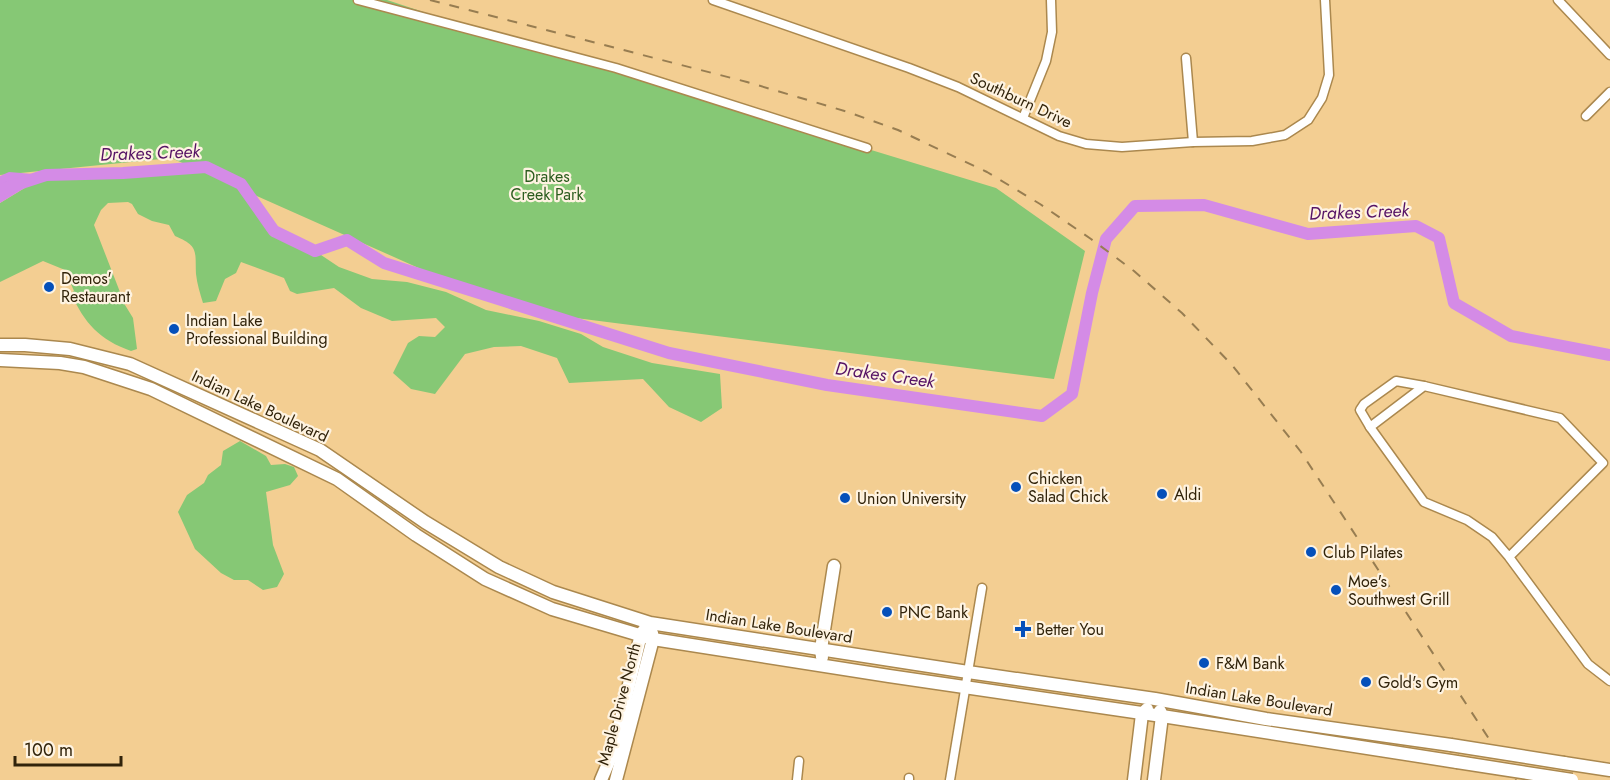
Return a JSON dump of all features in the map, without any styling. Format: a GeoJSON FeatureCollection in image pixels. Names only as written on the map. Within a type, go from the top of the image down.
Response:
{"type":"FeatureCollection","features":[{"type":"Feature","properties":{"kind":"main road","name":"Indian Lake Boulevard"},"geometry":{"type":"LineString","coordinates":[[0,345],[70,349],[130,363],[320,450],[424,522],[499,567],[553,592],[650,623],[1610,770]]}},
{"type":"Feature","properties":{"kind":"main road","name":"Indian Lake Boulevard"},"geometry":{"type":"LineString","coordinates":[[0,360],[60,363],[106,373],[152,389],[337,478],[416,535],[484,579],[552,609],[653,639],[1572,780]]}},
{"type":"Feature","properties":{"kind":"main road"},"geometry":{"type":"LineString","coordinates":[[214,419],[221,405]]}},
{"type":"Feature","properties":{"kind":"main road"},"geometry":{"type":"LineString","coordinates":[[823,665],[821,649],[834,566]]}},
{"type":"Feature","properties":{"kind":"main road","name":"Maple Drive North"},"geometry":{"type":"LineString","coordinates":[[616,780],[618,754],[641,634],[650,623]]}},
{"type":"Feature","properties":{"kind":"main road","name":"Maple Drive North"},"geometry":{"type":"LineString","coordinates":[[601,780],[618,754],[653,639],[650,623]]}},
{"type":"Feature","properties":{"kind":"main road"},"geometry":{"type":"LineString","coordinates":[[1134,780],[1142,714],[1155,699],[1162,716],[1154,780]]}},
{"type":"Feature","properties":{"kind":"street"},"geometry":{"type":"LineString","coordinates":[[358,0],[616,68],[867,148]]}},
{"type":"Feature","properties":{"kind":"street","name":"Southburn Drive"},"geometry":{"type":"LineString","coordinates":[[713,0],[958,87],[1059,136],[1086,144],[1122,147],[1251,141],[1285,135],[1308,120],[1322,98],[1329,75],[1325,0]]}},
{"type":"Feature","properties":{"kind":"street"},"geometry":{"type":"LineString","coordinates":[[1023,118],[1046,61],[1052,32],[1051,0]]}},
{"type":"Feature","properties":{"kind":"street"},"geometry":{"type":"LineString","coordinates":[[1558,0],[1610,55]]}},
{"type":"Feature","properties":{"kind":"street"},"geometry":{"type":"LineString","coordinates":[[1186,58],[1193,142]]}},
{"type":"Feature","properties":{"kind":"street"},"geometry":{"type":"LineString","coordinates":[[1586,116],[1610,92]]}},
{"type":"Feature","properties":{"kind":"street"},"geometry":{"type":"LineString","coordinates":[[1509,557],[1603,463],[1560,418],[1396,381],[1364,405],[1360,410],[1370,427],[1424,502],[1467,520],[1492,537],[1588,664],[1610,681]]}},
{"type":"Feature","properties":{"kind":"street"},"geometry":{"type":"LineString","coordinates":[[1370,427],[1424,386]]}},
{"type":"Feature","properties":{"kind":"street"},"geometry":{"type":"LineString","coordinates":[[950,780],[982,588]]}},
{"type":"Feature","properties":{"kind":"street"},"geometry":{"type":"LineString","coordinates":[[797,780],[800,761]]}},
{"type":"Feature","properties":{"kind":"green space","name":"Drakes Creek Park"},"geometry":{"type":"Polygon","coordinates":[[[0,0],[387,0],[481,31],[996,188],[1085,251],[1054,379],[513,310],[248,192],[274,231],[315,251],[339,267],[372,279],[407,282],[446,292],[486,310],[539,321],[581,334],[603,347],[652,363],[720,374],[722,408],[701,422],[669,407],[643,379],[569,383],[557,358],[521,346],[494,347],[465,354],[435,394],[411,389],[393,373],[408,343],[419,336],[435,337],[445,327],[436,318],[392,321],[361,308],[334,288],[297,294],[290,291],[284,278],[241,262],[236,273],[225,279],[216,301],[203,303],[196,278],[195,255],[192,246],[175,236],[169,225],[152,221],[138,214],[132,204],[128,202],[108,203],[101,210],[94,225],[125,305],[133,318],[137,349],[131,351],[110,342],[88,322],[71,293],[74,291],[65,270],[43,261],[0,282],[0,203],[46,175],[123,173],[192,167],[171,158],[0,175],[0,0]]]}},
{"type":"Feature","properties":{"kind":"green space"},"geometry":{"type":"Polygon","coordinates":[[[240,441],[266,456],[271,465],[285,464],[294,467],[298,476],[290,485],[266,492],[273,545],[284,574],[277,587],[263,590],[248,580],[234,580],[221,573],[195,549],[178,512],[187,495],[204,483],[208,475],[221,465],[223,451],[240,441]]]}},
{"type":"Feature","properties":{"kind":"shaded area"},"geometry":{"type":"Polygon","coordinates":[[[9,172],[46,175],[0,203],[0,176],[9,172]]]}},
{"type":"Feature","properties":{"kind":"waterway","name":"Drakes Creek"},"geometry":{"type":"LineString","coordinates":[[0,190],[46,175],[123,173],[206,167],[241,184],[274,231],[315,251],[347,240],[384,263],[669,353],[827,385],[1042,416],[1072,394],[1092,293],[1106,239],[1135,206],[1204,205],[1308,234],[1416,226],[1439,238],[1454,303],[1511,336],[1610,355]]}},
{"type":"Feature","properties":{"kind":"railway"},"geometry":{"type":"LineString","coordinates":[[430,0],[747,82],[848,112],[898,130],[987,172],[1040,204],[1091,239],[1134,271],[1182,313],[1232,365],[1301,452],[1516,780]]}},
{"type":"Feature","properties":{"kind":"place","name":"Demos' Restaurant"},"geometry":{"type":"Point","coordinates":[49,287]}},
{"type":"Feature","properties":{"kind":"place","name":"Indian Lake Professional Building"},"geometry":{"type":"Point","coordinates":[174,329]}},
{"type":"Feature","properties":{"kind":"place","name":"Chicken Salad Chick"},"geometry":{"type":"Point","coordinates":[1016,487]}},
{"type":"Feature","properties":{"kind":"place","name":"Aldi"},"geometry":{"type":"Point","coordinates":[1162,494]}},
{"type":"Feature","properties":{"kind":"place","name":"Union University"},"geometry":{"type":"Point","coordinates":[845,498]}},
{"type":"Feature","properties":{"kind":"place","name":"Club Pilates"},"geometry":{"type":"Point","coordinates":[1311,552]}},
{"type":"Feature","properties":{"kind":"place","name":"Moe's Southwest Grill"},"geometry":{"type":"Point","coordinates":[1336,590]}},
{"type":"Feature","properties":{"kind":"place","name":"PNC Bank"},"geometry":{"type":"Point","coordinates":[887,612]}},
{"type":"Feature","properties":{"kind":"place","name":"Better You"},"geometry":{"type":"Point","coordinates":[1023,629]}},
{"type":"Feature","properties":{"kind":"place","name":"F&M Bank"},"geometry":{"type":"Point","coordinates":[1204,663]}},
{"type":"Feature","properties":{"kind":"place","name":"Gold's Gym"},"geometry":{"type":"Point","coordinates":[1366,682]}}]}
